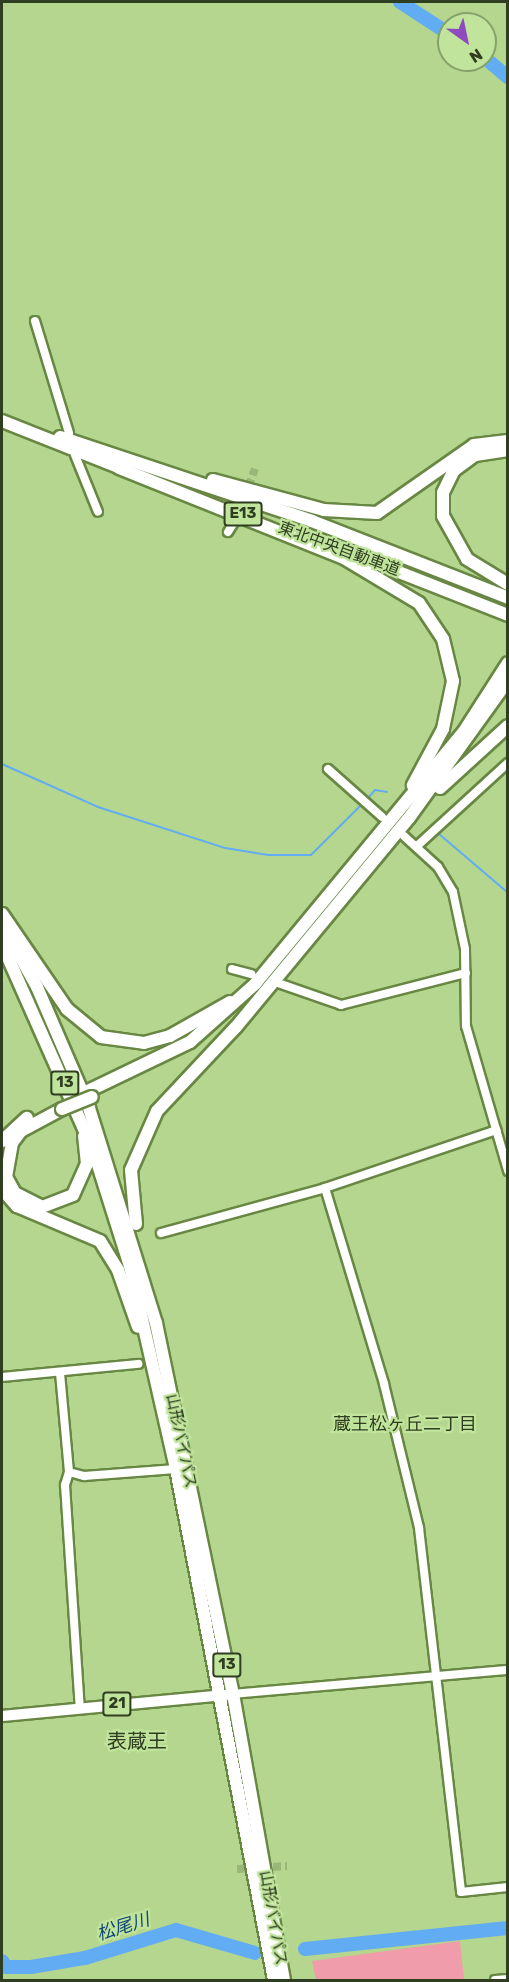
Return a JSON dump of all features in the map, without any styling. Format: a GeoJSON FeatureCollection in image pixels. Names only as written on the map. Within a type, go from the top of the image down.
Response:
{"type":"FeatureCollection","features":[{"type":"Feature","properties":{"kind":"highway","name":"東北中央自動車道"},"geometry":{"type":"LineString","coordinates":[[2,420],[312,521],[507,598]]}},
{"type":"Feature","properties":{"kind":"highway","name":"東北中央自動車道"},"geometry":{"type":"LineString","coordinates":[[2,420],[119,468],[507,615]]}},
{"type":"Feature","properties":{"kind":"highway"},"geometry":{"type":"LineString","coordinates":[[73,443],[347,513],[377,513],[474,446],[507,441]]}},
{"type":"Feature","properties":{"kind":"highway"},"geometry":{"type":"LineString","coordinates":[[507,450],[474,455],[454,470],[443,493],[451,539],[467,559],[507,584]]}},
{"type":"Feature","properties":{"kind":"highway"},"geometry":{"type":"LineString","coordinates":[[119,468],[181,497],[344,558],[387,579],[424,609],[447,649],[452,696],[443,729],[404,814]]}},
{"type":"Feature","properties":{"kind":"highway"},"geometry":{"type":"LineString","coordinates":[[90,1094],[190,1042],[253,979],[404,814],[463,733],[507,663]]}},
{"type":"Feature","properties":{"kind":"highway"},"geometry":{"type":"LineString","coordinates":[[162,1351],[130,1170],[157,1111],[275,982],[507,680]]}},
{"type":"Feature","properties":{"kind":"highway"},"geometry":{"type":"LineString","coordinates":[[404,814],[507,726]]}},
{"type":"Feature","properties":{"kind":"highway"},"geometry":{"type":"LineString","coordinates":[[2,914],[68,1009],[101,1037],[144,1043],[170,1036],[253,979]]}},
{"type":"Feature","properties":{"kind":"highway","name":"山形バイパス"},"geometry":{"type":"LineString","coordinates":[[2,924],[37,987],[89,1108],[122,1200],[162,1351],[233,1694],[284,1980]]}},
{"type":"Feature","properties":{"kind":"highway","name":"山形バイパス"},"geometry":{"type":"LineString","coordinates":[[2,944],[84,1127],[130,1266],[176,1469],[274,1980]]}},
{"type":"Feature","properties":{"kind":"highway"},"geometry":{"type":"LineString","coordinates":[[2,1141],[13,1126],[178,1057],[275,982]]}},
{"type":"Feature","properties":{"kind":"highway"},"geometry":{"type":"LineString","coordinates":[[61,1106],[21,1131],[12,1143],[6,1177],[15,1193],[42,1207],[73,1195],[87,1164],[84,1127]]}},
{"type":"Feature","properties":{"kind":"highway"},"geometry":{"type":"LineString","coordinates":[[2,1189],[25,1210],[100,1241],[118,1270],[163,1405]]}},
{"type":"Feature","properties":{"kind":"main road","name":"21"},"geometry":{"type":"LineString","coordinates":[[2,1716],[219,1693],[233,1694]]}},
{"type":"Feature","properties":{"kind":"street"},"geometry":{"type":"LineString","coordinates":[[35,321],[73,443],[98,512]]}},
{"type":"Feature","properties":{"kind":"street"},"geometry":{"type":"LineString","coordinates":[[228,532],[235,521]]}},
{"type":"Feature","properties":{"kind":"street"},"geometry":{"type":"LineString","coordinates":[[417,846],[507,763]]}},
{"type":"Feature","properties":{"kind":"street"},"geometry":{"type":"LineString","coordinates":[[327,769],[382,817]]}},
{"type":"Feature","properties":{"kind":"street"},"geometry":{"type":"LineString","coordinates":[[404,836],[417,846],[453,892],[466,973],[466,1026],[507,1171]]}},
{"type":"Feature","properties":{"kind":"street"},"geometry":{"type":"LineString","coordinates":[[232,969],[253,979]]}},
{"type":"Feature","properties":{"kind":"street"},"geometry":{"type":"LineString","coordinates":[[275,982],[341,1005],[466,973]]}},
{"type":"Feature","properties":{"kind":"street"},"geometry":{"type":"LineString","coordinates":[[161,1233],[325,1188],[496,1130]]}},
{"type":"Feature","properties":{"kind":"street"},"geometry":{"type":"LineString","coordinates":[[325,1188],[410,1485],[438,1677],[461,1892],[507,1887]]}},
{"type":"Feature","properties":{"kind":"street"},"geometry":{"type":"LineString","coordinates":[[2,1377],[138,1364]]}},
{"type":"Feature","properties":{"kind":"street"},"geometry":{"type":"LineString","coordinates":[[60,1373],[69,1472],[65,1485],[80,1708]]}},
{"type":"Feature","properties":{"kind":"street"},"geometry":{"type":"LineString","coordinates":[[69,1472],[84,1476],[176,1469]]}},
{"type":"Feature","properties":{"kind":"street"},"geometry":{"type":"LineString","coordinates":[[233,1694],[507,1670]]}},
{"type":"Feature","properties":{"kind":"street"},"geometry":{"type":"LineString","coordinates":[[495,1980],[507,1979]]}},
{"type":"Feature","properties":{"kind":"shaded area"},"geometry":{"type":"Polygon","coordinates":[[[460,1941],[464,1980],[316,1980],[312,1961],[460,1941]]]}},
{"type":"Feature","properties":{"kind":"waterway"},"geometry":{"type":"LineString","coordinates":[[400,2],[437,26]]}},
{"type":"Feature","properties":{"kind":"waterway"},"geometry":{"type":"LineString","coordinates":[[497,68],[508,77]]}},
{"type":"Feature","properties":{"kind":"waterway"},"geometry":{"type":"LineString","coordinates":[[2,764],[98,807],[225,848],[268,855],[311,855],[363,803]]}},
{"type":"Feature","properties":{"kind":"waterway"},"geometry":{"type":"LineString","coordinates":[[367,799],[375,790],[387,792]]}},
{"type":"Feature","properties":{"kind":"waterway"},"geometry":{"type":"LineString","coordinates":[[439,834],[508,893]]}},
{"type":"Feature","properties":{"kind":"waterway","name":"松尾川"},"geometry":{"type":"LineString","coordinates":[[305,1949],[508,1928]]}},
{"type":"Feature","properties":{"kind":"waterway","name":"松尾川"},"geometry":{"type":"LineString","coordinates":[[2,1961],[6,1967],[31,1967],[85,1958],[176,1930],[255,1953]]}},
{"type":"Feature","properties":{"kind":"tunnel"},"geometry":{"type":"LineString","coordinates":[[235,520],[255,469]]}},
{"type":"Feature","properties":{"kind":"tunnel"},"geometry":{"type":"LineString","coordinates":[[237,1869],[287,1866]]}},
{"type":"Feature","properties":{"kind":"district","name":"蔵王松ヶ丘二丁目"},"geometry":{"type":"Point","coordinates":[405,1424]}},
{"type":"Feature","properties":{"kind":"district","name":"表蔵王"},"geometry":{"type":"Point","coordinates":[137,1741]}}]}
